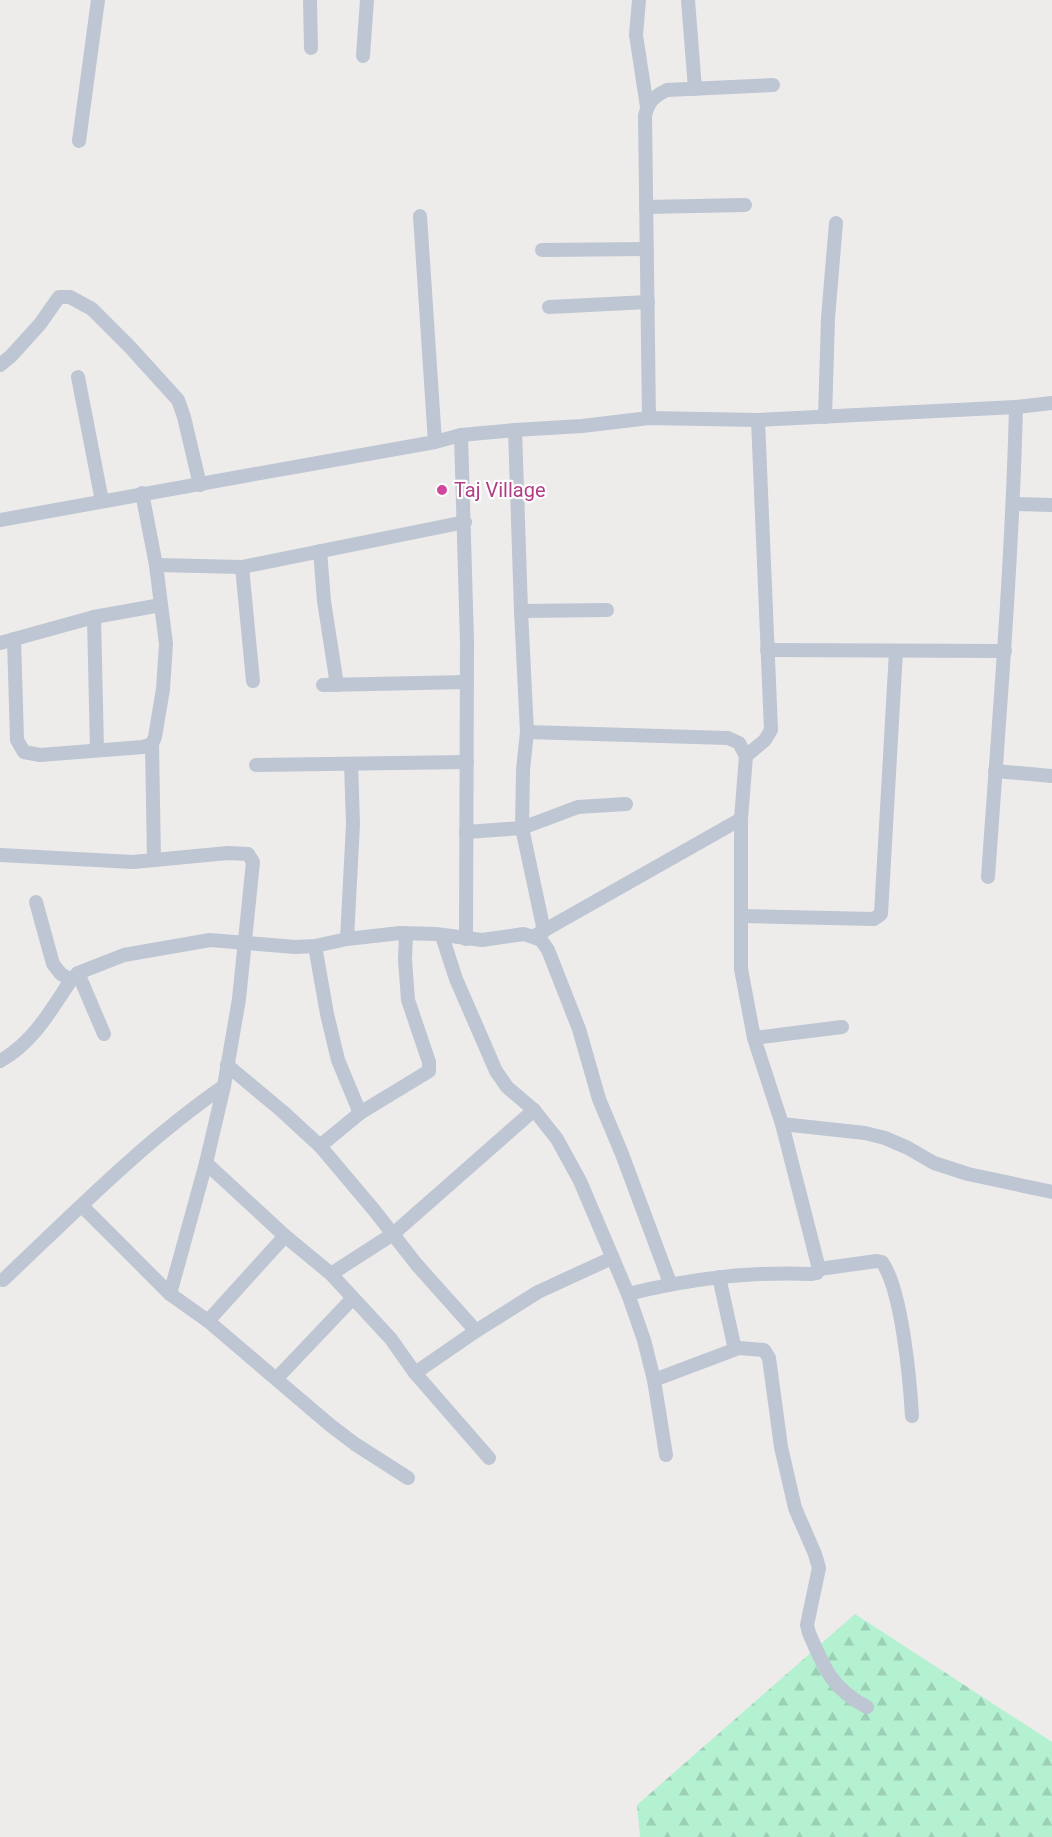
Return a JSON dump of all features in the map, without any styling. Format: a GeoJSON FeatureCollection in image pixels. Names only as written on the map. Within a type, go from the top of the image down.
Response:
{"type":"FeatureCollection","features":[{"type":"Feature","properties":{"kind":"street"},"geometry":{"type":"LineString","coordinates":[[79,141],[98,0]]}},
{"type":"Feature","properties":{"kind":"street"},"geometry":{"type":"LineString","coordinates":[[310,0],[311,48]]}},
{"type":"Feature","properties":{"kind":"street"},"geometry":{"type":"LineString","coordinates":[[363,56],[367,0]]}},
{"type":"Feature","properties":{"kind":"street"},"geometry":{"type":"LineString","coordinates":[[639,0],[636,35],[647,107]]}},
{"type":"Feature","properties":{"kind":"street"},"geometry":{"type":"LineString","coordinates":[[688,0],[695,89]]}},
{"type":"Feature","properties":{"kind":"street"},"geometry":{"type":"LineString","coordinates":[[649,418],[645,116],[647,107],[654,96],[667,90],[773,85]]}},
{"type":"Feature","properties":{"kind":"street"},"geometry":{"type":"LineString","coordinates":[[646,207],[745,206]]}},
{"type":"Feature","properties":{"kind":"street"},"geometry":{"type":"LineString","coordinates":[[420,216],[435,442]]}},
{"type":"Feature","properties":{"kind":"street"},"geometry":{"type":"LineString","coordinates":[[825,417],[828,318],[836,223]]}},
{"type":"Feature","properties":{"kind":"street"},"geometry":{"type":"LineString","coordinates":[[542,250],[647,249]]}},
{"type":"Feature","properties":{"kind":"street"},"geometry":{"type":"LineString","coordinates":[[0,365],[40,324],[59,297],[70,297],[93,309],[178,400],[200,485]]}},
{"type":"Feature","properties":{"kind":"street"},"geometry":{"type":"LineString","coordinates":[[549,307],[648,302]]}},
{"type":"Feature","properties":{"kind":"street"},"geometry":{"type":"LineString","coordinates":[[78,377],[102,501]]}},
{"type":"Feature","properties":{"kind":"street"},"geometry":{"type":"LineString","coordinates":[[0,520],[435,442],[461,435],[582,426],[649,418],[758,420],[1016,407],[1052,403]]}},
{"type":"Feature","properties":{"kind":"street"},"geometry":{"type":"LineString","coordinates":[[988,877],[1005,651],[1016,407]]}},
{"type":"Feature","properties":{"kind":"street"},"geometry":{"type":"LineString","coordinates":[[746,756],[765,740],[771,730],[758,420]]}},
{"type":"Feature","properties":{"kind":"street"},"geometry":{"type":"LineString","coordinates":[[515,430],[520,611],[527,732],[523,770],[522,828],[539,934],[548,950],[579,1029],[599,1099],[670,1283]]}},
{"type":"Feature","properties":{"kind":"street"},"geometry":{"type":"LineString","coordinates":[[461,435],[465,522],[467,682],[466,939]]}},
{"type":"Feature","properties":{"kind":"street"},"geometry":{"type":"LineString","coordinates":[[142,493],[156,565],[166,644],[163,689],[152,744],[154,860]]}},
{"type":"Feature","properties":{"kind":"street"},"geometry":{"type":"LineString","coordinates":[[1013,504],[1052,505]]}},
{"type":"Feature","properties":{"kind":"street"},"geometry":{"type":"LineString","coordinates":[[156,565],[242,567],[465,522]]}},
{"type":"Feature","properties":{"kind":"street"},"geometry":{"type":"LineString","coordinates":[[320,551],[324,601],[337,685]]}},
{"type":"Feature","properties":{"kind":"street"},"geometry":{"type":"LineString","coordinates":[[242,567],[253,681]]}},
{"type":"Feature","properties":{"kind":"street"},"geometry":{"type":"LineString","coordinates":[[152,744],[143,747],[30,754],[20,748],[17,740],[7,641],[94,617],[161,605]]}},
{"type":"Feature","properties":{"kind":"street"},"geometry":{"type":"LineString","coordinates":[[520,611],[608,610]]}},
{"type":"Feature","properties":{"kind":"street"},"geometry":{"type":"LineString","coordinates":[[94,617],[97,750]]}},
{"type":"Feature","properties":{"kind":"street"},"geometry":{"type":"LineString","coordinates":[[767,650],[1005,651]]}},
{"type":"Feature","properties":{"kind":"street"},"geometry":{"type":"LineString","coordinates":[[742,916],[874,919],[881,914],[896,651]]}},
{"type":"Feature","properties":{"kind":"street"},"geometry":{"type":"LineString","coordinates":[[323,685],[467,682]]}},
{"type":"Feature","properties":{"kind":"street"},"geometry":{"type":"LineString","coordinates":[[527,732],[728,738],[739,743],[746,756],[741,819],[741,969],[754,1038],[783,1124],[819,1269]]}},
{"type":"Feature","properties":{"kind":"street"},"geometry":{"type":"LineString","coordinates":[[256,765],[467,762]]}},
{"type":"Feature","properties":{"kind":"street"},"geometry":{"type":"LineString","coordinates":[[347,939],[352,824],[351,764]]}},
{"type":"Feature","properties":{"kind":"street"},"geometry":{"type":"LineString","coordinates":[[995,771],[1052,776]]}},
{"type":"Feature","properties":{"kind":"street"},"geometry":{"type":"LineString","coordinates":[[466,832],[522,828],[578,807],[626,804]]}},
{"type":"Feature","properties":{"kind":"street"},"geometry":{"type":"LineString","coordinates":[[36,902],[54,964],[61,974],[75,976],[124,955],[210,940],[295,947],[400,933],[482,940],[539,934],[741,819]]}},
{"type":"Feature","properties":{"kind":"street"},"geometry":{"type":"LineString","coordinates":[[0,855],[134,862],[228,853],[243,853],[250,856],[254,867],[239,999],[228,1065],[206,1163],[170,1294]]}},
{"type":"Feature","properties":{"kind":"street"},"geometry":{"type":"LineString","coordinates":[[320,1146],[360,1113],[429,1071],[429,1062],[408,1000],[406,934]]}},
{"type":"Feature","properties":{"kind":"street"},"geometry":{"type":"LineString","coordinates":[[442,936],[456,979],[496,1071],[507,1087],[534,1110],[557,1139],[580,1181],[628,1294],[644,1340],[654,1380],[666,1455]]}},
{"type":"Feature","properties":{"kind":"street"},"geometry":{"type":"LineString","coordinates":[[315,946],[327,1014],[339,1060],[360,1113]]}},
{"type":"Feature","properties":{"kind":"street"},"geometry":{"type":"LineString","coordinates":[[75,976],[104,1034]]}},
{"type":"Feature","properties":{"kind":"street"},"geometry":{"type":"LineString","coordinates":[[0,1061],[14,1054],[34,1035],[75,976]]}},
{"type":"Feature","properties":{"kind":"street"},"geometry":{"type":"LineString","coordinates":[[754,1038],[842,1027]]}},
{"type":"Feature","properties":{"kind":"street"},"geometry":{"type":"LineString","coordinates":[[228,1065],[320,1146],[476,1331]]}},
{"type":"Feature","properties":{"kind":"street"},"geometry":{"type":"LineString","coordinates":[[3,1280],[123,1165],[191,1108],[224,1086]]}},
{"type":"Feature","properties":{"kind":"street"},"geometry":{"type":"LineString","coordinates":[[331,1274],[393,1234],[534,1110]]}},
{"type":"Feature","properties":{"kind":"street"},"geometry":{"type":"LineString","coordinates":[[783,1124],[865,1133],[885,1138],[934,1163],[968,1174],[1050,1187]]}},
{"type":"Feature","properties":{"kind":"street"},"geometry":{"type":"LineString","coordinates":[[206,1163],[285,1236],[331,1274],[391,1339],[415,1373],[489,1458]]}},
{"type":"Feature","properties":{"kind":"street"},"geometry":{"type":"LineString","coordinates":[[82,1206],[170,1294],[208,1321],[330,1425],[408,1478]]}},
{"type":"Feature","properties":{"kind":"street"},"geometry":{"type":"LineString","coordinates":[[208,1321],[285,1236]]}},
{"type":"Feature","properties":{"kind":"street"},"geometry":{"type":"LineString","coordinates":[[415,1373],[538,1292],[612,1258]]}},
{"type":"Feature","properties":{"kind":"street"},"geometry":{"type":"LineString","coordinates":[[628,1294],[670,1283],[767,1273],[812,1274],[817,1273],[819,1269],[882,1262],[897,1308],[909,1379],[912,1416]]}},
{"type":"Feature","properties":{"kind":"street"},"geometry":{"type":"LineString","coordinates":[[718,1277],[732,1341],[739,1348]]}},
{"type":"Feature","properties":{"kind":"street"},"geometry":{"type":"LineString","coordinates":[[277,1378],[353,1298]]}},
{"type":"Feature","properties":{"kind":"street"},"geometry":{"type":"LineString","coordinates":[[654,1380],[739,1348],[764,1350],[769,1358],[781,1448],[795,1508],[819,1568],[807,1625],[808,1634],[832,1681],[852,1699],[867,1707]]}},
{"type":"Feature","properties":{"kind":"green space"},"geometry":{"type":"Polygon","coordinates":[[[855,1614],[1052,1742],[1052,1837],[640,1837],[637,1805],[855,1614]]]}},
{"type":"Feature","properties":{"kind":"place","name":"Taj Village"},"geometry":{"type":"Point","coordinates":[442,490]}}]}
